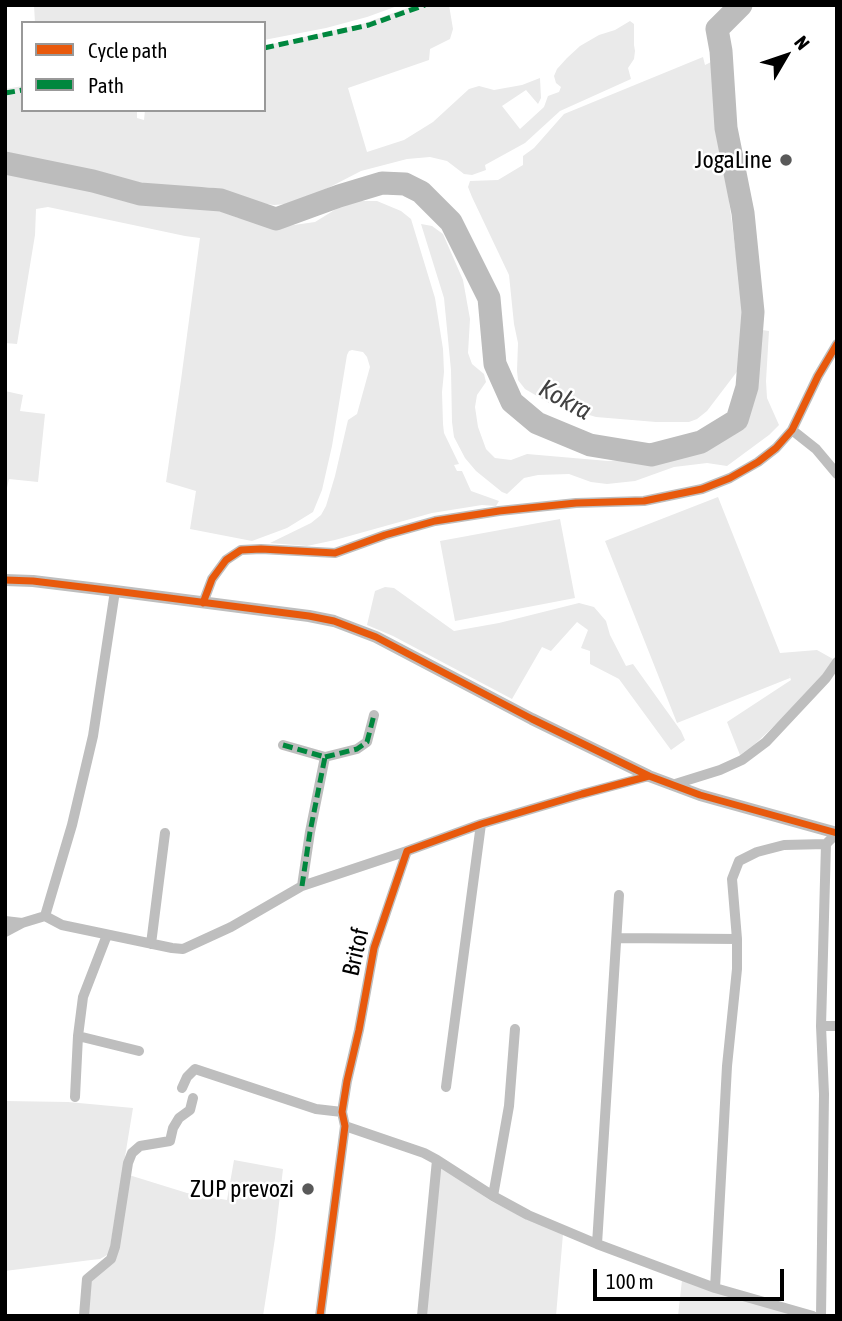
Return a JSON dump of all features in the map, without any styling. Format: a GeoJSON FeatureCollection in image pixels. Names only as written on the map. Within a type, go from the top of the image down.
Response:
{"type":"FeatureCollection","features":[{"type":"Feature","properties":{"kind":"street"},"geometry":{"type":"LineString","coordinates":[[203,603],[212,579],[226,560],[241,550],[335,553],[384,535],[435,521],[563,504],[644,501],[702,489],[730,478],[758,462],[776,448],[792,430],[837,344]]}},
{"type":"Feature","properties":{"kind":"street"},"geometry":{"type":"LineString","coordinates":[[792,430],[816,449],[837,474]]}},
{"type":"Feature","properties":{"kind":"street"},"geometry":{"type":"LineString","coordinates":[[5,580],[33,581],[309,616],[352,627],[649,776],[700,795],[837,833],[826,844],[821,1026],[824,1094],[821,1316]]}},
{"type":"Feature","properties":{"kind":"street"},"geometry":{"type":"LineString","coordinates":[[45,916],[72,825],[93,736],[115,591]]}},
{"type":"Feature","properties":{"kind":"street"},"geometry":{"type":"LineString","coordinates":[[672,785],[742,760],[766,742],[826,678],[837,662]]}},
{"type":"Feature","properties":{"kind":"street"},"geometry":{"type":"LineString","coordinates":[[283,745],[325,757],[358,749],[367,743],[374,715]]}},
{"type":"Feature","properties":{"kind":"street"},"geometry":{"type":"LineString","coordinates":[[302,886],[325,757]]}},
{"type":"Feature","properties":{"kind":"street"},"geometry":{"type":"LineString","coordinates":[[5,932],[45,916],[62,925],[183,949],[231,927],[302,886],[481,824],[649,776]]}},
{"type":"Feature","properties":{"kind":"street"},"geometry":{"type":"LineString","coordinates":[[446,1087],[481,824]]}},
{"type":"Feature","properties":{"kind":"street"},"geometry":{"type":"LineString","coordinates":[[151,944],[165,833]]}},
{"type":"Feature","properties":{"kind":"street"},"geometry":{"type":"LineString","coordinates":[[715,1288],[727,1066],[737,969],[732,879],[739,861],[757,852],[784,845],[826,844]]}},
{"type":"Feature","properties":{"kind":"street","name":"Britof"},"geometry":{"type":"LineString","coordinates":[[320,1316],[345,1125],[342,1112],[347,1081],[374,948],[407,850]]}},
{"type":"Feature","properties":{"kind":"street"},"geometry":{"type":"LineString","coordinates":[[597,1244],[619,895]]}},
{"type":"Feature","properties":{"kind":"street"},"geometry":{"type":"LineString","coordinates":[[5,921],[22,923]]}},
{"type":"Feature","properties":{"kind":"street"},"geometry":{"type":"LineString","coordinates":[[75,1097],[83,997],[107,935]]}},
{"type":"Feature","properties":{"kind":"street"},"geometry":{"type":"LineString","coordinates":[[617,938],[737,939]]}},
{"type":"Feature","properties":{"kind":"street"},"geometry":{"type":"LineString","coordinates":[[821,1026],[837,1026]]}},
{"type":"Feature","properties":{"kind":"street"},"geometry":{"type":"LineString","coordinates":[[493,1196],[509,1106],[515,1029]]}},
{"type":"Feature","properties":{"kind":"street"},"geometry":{"type":"LineString","coordinates":[[78,1036],[139,1051]]}},
{"type":"Feature","properties":{"kind":"street"},"geometry":{"type":"LineString","coordinates":[[181,1088],[195,1069],[316,1109],[342,1112]]}},
{"type":"Feature","properties":{"kind":"street"},"geometry":{"type":"LineString","coordinates":[[84,1316],[87,1279],[111,1259],[115,1247],[128,1163],[132,1153],[140,1146],[170,1141],[178,1118],[190,1110],[193,1098]]}},
{"type":"Feature","properties":{"kind":"street"},"geometry":{"type":"LineString","coordinates":[[345,1125],[424,1153],[527,1215],[597,1244],[715,1288],[813,1316]]}},
{"type":"Feature","properties":{"kind":"street"},"geometry":{"type":"LineString","coordinates":[[422,1316],[437,1160]]}},
{"type":"Feature","properties":{"kind":"street"},"geometry":{"type":"LineString","coordinates":[[823,1178],[837,1178]]}},
{"type":"Feature","properties":{"kind":"shaded area"},"geometry":{"type":"Polygon","coordinates":[[[34,5],[400,5],[326,28],[266,40],[266,21],[35,21],[34,5]]]}},
{"type":"Feature","properties":{"kind":"shaded area"},"geometry":{"type":"Polygon","coordinates":[[[416,5],[449,5],[453,29],[450,39],[430,49],[429,60],[348,88],[367,152],[404,140],[433,122],[469,89],[479,86],[494,90],[522,85],[540,78],[541,98],[538,104],[526,90],[502,106],[520,129],[544,107],[548,96],[559,92],[561,87],[554,76],[567,58],[580,46],[630,21],[634,24],[635,51],[634,59],[628,68],[631,79],[560,111],[525,143],[485,165],[486,170],[472,175],[464,174],[447,161],[430,157],[407,159],[361,171],[299,203],[274,205],[231,199],[218,189],[208,187],[134,188],[85,171],[5,154],[5,89],[21,86],[21,112],[137,112],[137,118],[144,120],[145,112],[266,112],[266,46],[362,24],[416,5]]]}},
{"type":"Feature","properties":{"kind":"shaded area"},"geometry":{"type":"Polygon","coordinates":[[[703,57],[705,65],[711,62],[743,308],[739,369],[707,411],[689,422],[596,417],[549,403],[525,389],[518,380],[518,343],[509,275],[472,197],[468,187],[470,181],[498,180],[523,165],[523,156],[534,148],[564,114],[703,57]]]}},
{"type":"Feature","properties":{"kind":"shaded area"},"geometry":{"type":"Polygon","coordinates":[[[5,170],[96,187],[174,206],[219,209],[257,223],[287,226],[315,222],[341,206],[358,201],[377,201],[401,211],[411,219],[435,298],[443,349],[444,433],[459,464],[454,465],[457,471],[462,471],[471,491],[499,501],[496,506],[482,505],[432,513],[307,546],[270,543],[311,523],[321,515],[326,506],[348,420],[357,414],[370,367],[363,352],[352,350],[347,355],[332,446],[322,490],[313,512],[287,528],[252,541],[190,529],[196,491],[166,482],[200,238],[48,207],[36,209],[35,235],[17,344],[5,343],[5,170]]]}},
{"type":"Feature","properties":{"kind":"shaded area"},"geometry":{"type":"Polygon","coordinates":[[[421,224],[432,226],[443,234],[463,280],[470,319],[468,353],[472,364],[484,374],[486,382],[477,395],[475,407],[478,427],[486,449],[495,458],[511,460],[527,454],[608,461],[639,459],[700,443],[727,431],[742,420],[750,407],[758,363],[755,329],[769,331],[767,398],[779,425],[727,466],[707,463],[674,467],[635,481],[607,484],[591,482],[569,474],[538,475],[524,478],[507,494],[502,492],[476,471],[465,458],[454,437],[444,298],[421,224]]]}},
{"type":"Feature","properties":{"kind":"shaded area"},"geometry":{"type":"Polygon","coordinates":[[[5,391],[23,395],[20,411],[45,414],[38,482],[9,479],[5,497],[5,391]]]}},
{"type":"Feature","properties":{"kind":"shaded area"},"geometry":{"type":"Polygon","coordinates":[[[718,497],[780,653],[817,650],[833,659],[822,676],[790,711],[740,755],[727,722],[791,680],[789,674],[790,678],[677,723],[605,541],[718,497]]]}},
{"type":"Feature","properties":{"kind":"shaded area"},"geometry":{"type":"Polygon","coordinates":[[[560,519],[575,598],[455,621],[440,541],[560,519]]]}},
{"type":"Feature","properties":{"kind":"shaded area"},"geometry":{"type":"Polygon","coordinates":[[[385,587],[394,588],[454,631],[579,603],[594,607],[606,621],[626,666],[633,664],[685,740],[671,750],[619,679],[590,664],[590,651],[581,648],[588,630],[577,622],[551,651],[542,647],[512,699],[367,625],[375,591],[385,587]]]}},
{"type":"Feature","properties":{"kind":"shaded area"},"geometry":{"type":"Polygon","coordinates":[[[5,1101],[68,1102],[133,1108],[109,1254],[100,1259],[5,1271],[5,1101]]]}},
{"type":"Feature","properties":{"kind":"shaded area"},"geometry":{"type":"Polygon","coordinates":[[[234,1160],[283,1169],[263,1316],[89,1316],[91,1281],[110,1265],[129,1175],[187,1193],[227,1200],[234,1160]]]}},
{"type":"Feature","properties":{"kind":"shaded area"},"geometry":{"type":"Polygon","coordinates":[[[442,1168],[491,1201],[563,1234],[556,1316],[425,1316],[442,1168]]]}},
{"type":"Feature","properties":{"kind":"shaded area"},"geometry":{"type":"Polygon","coordinates":[[[682,1280],[799,1316],[678,1316],[682,1280]]]}},
{"type":"Feature","properties":{"kind":"waterway","name":"Kokra"},"geometry":{"type":"LineString","coordinates":[[5,163],[93,181],[140,194],[221,200],[276,219],[382,183],[405,184],[421,192],[451,222],[489,298],[495,364],[512,402],[537,423],[590,445],[651,455],[701,442],[737,420],[747,387],[753,312],[743,213],[726,128],[717,29],[741,5]]}},
{"type":"Feature","properties":{"kind":"marked path"},"geometry":{"type":"LineString","coordinates":[[266,48],[369,25],[425,5]]}},
{"type":"Feature","properties":{"kind":"marked path"},"geometry":{"type":"LineString","coordinates":[[5,93],[21,90]]}},
{"type":"Feature","properties":{"kind":"marked path"},"geometry":{"type":"LineString","coordinates":[[325,757],[357,749],[367,742],[374,715]]}},
{"type":"Feature","properties":{"kind":"marked path"},"geometry":{"type":"LineString","coordinates":[[283,745],[325,757],[302,886]]}},
{"type":"Feature","properties":{"kind":"cycle path"},"geometry":{"type":"LineString","coordinates":[[203,603],[212,579],[226,560],[241,550],[335,553],[435,521],[576,503],[644,501],[702,489],[730,478],[758,462],[776,448],[792,430],[837,344]]}},
{"type":"Feature","properties":{"kind":"cycle path"},"geometry":{"type":"LineString","coordinates":[[5,580],[115,591],[334,621],[376,637],[532,719],[649,776],[700,795],[837,833]]}},
{"type":"Feature","properties":{"kind":"cycle path"},"geometry":{"type":"LineString","coordinates":[[320,1316],[345,1126],[342,1112],[347,1081],[374,948],[407,851],[481,824],[649,776]]}},
{"type":"Feature","properties":{"kind":"place","name":"JogaLine"},"geometry":{"type":"Point","coordinates":[786,160]}},
{"type":"Feature","properties":{"kind":"place","name":"ZUP prevozi"},"geometry":{"type":"Point","coordinates":[308,1189]}}]}
